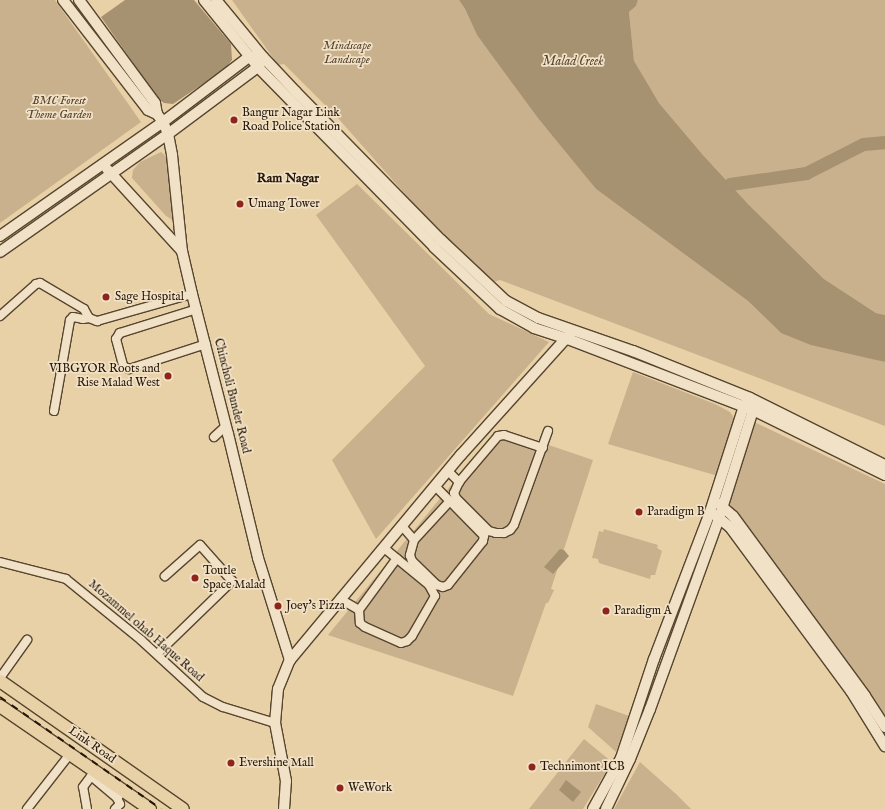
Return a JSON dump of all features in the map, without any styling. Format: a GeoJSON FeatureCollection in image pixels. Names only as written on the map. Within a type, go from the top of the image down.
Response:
{"type":"FeatureCollection","features":[{"type":"Feature","properties":{"kind":"main road","name":"Link Road"},"geometry":{"type":"LineString","coordinates":[[0,679],[47,714],[184,809]]}},
{"type":"Feature","properties":{"kind":"main road","name":"Link Road"},"geometry":{"type":"LineString","coordinates":[[0,706],[70,754],[120,794],[150,809]]}},
{"type":"Feature","properties":{"kind":"main road"},"geometry":{"type":"LineString","coordinates":[[34,730],[47,714]]}},
{"type":"Feature","properties":{"kind":"street"},"geometry":{"type":"LineString","coordinates":[[64,0],[148,110],[160,118]]}},
{"type":"Feature","properties":{"kind":"street"},"geometry":{"type":"LineString","coordinates":[[79,0],[155,103],[160,118]]}},
{"type":"Feature","properties":{"kind":"street"},"geometry":{"type":"LineString","coordinates":[[204,0],[258,67],[434,247],[487,298],[513,318],[534,328],[570,335],[633,351],[749,405],[885,465]]}},
{"type":"Feature","properties":{"kind":"street"},"geometry":{"type":"LineString","coordinates":[[216,0],[263,57],[441,240],[493,291],[518,309],[570,335]]}},
{"type":"Feature","properties":{"kind":"street"},"geometry":{"type":"LineString","coordinates":[[0,236],[103,163],[160,118],[249,57],[263,57]]}},
{"type":"Feature","properties":{"kind":"street"},"geometry":{"type":"LineString","coordinates":[[0,252],[168,134],[258,67],[263,57]]}},
{"type":"Feature","properties":{"kind":"street","name":"Chincholi Bunder Road"},"geometry":{"type":"LineString","coordinates":[[160,118],[168,134],[172,155],[182,251],[192,294],[206,344],[258,558],[290,660]]}},
{"type":"Feature","properties":{"kind":"street"},"geometry":{"type":"LineString","coordinates":[[103,163],[111,175],[182,251]]}},
{"type":"Feature","properties":{"kind":"street"},"geometry":{"type":"LineString","coordinates":[[0,316],[36,284],[40,283],[84,309],[89,318],[97,322],[192,294]]}},
{"type":"Feature","properties":{"kind":"street"},"geometry":{"type":"LineString","coordinates":[[197,309],[120,334],[116,339],[123,366],[129,369],[206,344]]}},
{"type":"Feature","properties":{"kind":"street"},"geometry":{"type":"LineString","coordinates":[[54,411],[70,320],[73,317],[83,320],[89,318]]}},
{"type":"Feature","properties":{"kind":"street"},"geometry":{"type":"LineString","coordinates":[[284,809],[286,781],[275,723],[278,689],[290,660],[435,486],[570,335]]}},
{"type":"Feature","properties":{"kind":"street"},"geometry":{"type":"LineString","coordinates":[[749,405],[885,475]]}},
{"type":"Feature","properties":{"kind":"street"},"geometry":{"type":"LineString","coordinates":[[593,809],[621,758],[654,659],[749,405]]}},
{"type":"Feature","properties":{"kind":"street"},"geometry":{"type":"LineString","coordinates":[[606,809],[630,759],[648,715],[723,507],[749,405]]}},
{"type":"Feature","properties":{"kind":"street"},"geometry":{"type":"LineString","coordinates":[[214,437],[226,426]]}},
{"type":"Feature","properties":{"kind":"street"},"geometry":{"type":"LineString","coordinates":[[543,448],[504,435],[498,436],[459,482],[454,494],[456,498],[489,531],[504,533],[510,530],[514,525],[543,448],[548,431]]}},
{"type":"Feature","properties":{"kind":"street"},"geometry":{"type":"LineString","coordinates":[[448,471],[459,482]]}},
{"type":"Feature","properties":{"kind":"street"},"geometry":{"type":"LineString","coordinates":[[435,486],[450,500],[484,536],[483,542],[448,585],[443,587],[437,585],[412,561],[410,554],[414,540],[450,500]]}},
{"type":"Feature","properties":{"kind":"street"},"geometry":{"type":"LineString","coordinates":[[714,500],[733,516],[868,709],[885,746]]}},
{"type":"Feature","properties":{"kind":"street"},"geometry":{"type":"LineString","coordinates":[[710,512],[730,527],[851,691],[885,727]]}},
{"type":"Feature","properties":{"kind":"street"},"geometry":{"type":"LineString","coordinates":[[402,526],[414,540]]}},
{"type":"Feature","properties":{"kind":"street"},"geometry":{"type":"LineString","coordinates":[[157,654],[232,581],[200,545],[165,576]]}},
{"type":"Feature","properties":{"kind":"street"},"geometry":{"type":"LineString","coordinates":[[384,548],[397,558],[429,585],[435,596],[412,636],[407,641],[401,643],[365,627],[360,623],[358,610],[397,558]]}},
{"type":"Feature","properties":{"kind":"street","name":"Mozammel ohab Haque Road"},"geometry":{"type":"LineString","coordinates":[[0,562],[66,578],[157,654],[203,697],[223,707],[275,723]]}},
{"type":"Feature","properties":{"kind":"street"},"geometry":{"type":"LineString","coordinates":[[340,599],[358,610]]}},
{"type":"Feature","properties":{"kind":"street"},"geometry":{"type":"LineString","coordinates":[[0,679],[27,640]]}},
{"type":"Feature","properties":{"kind":"street"},"geometry":{"type":"LineString","coordinates":[[637,712],[648,715]]}},
{"type":"Feature","properties":{"kind":"street"},"geometry":{"type":"LineString","coordinates":[[27,809],[70,754]]}},
{"type":"Feature","properties":{"kind":"street"},"geometry":{"type":"LineString","coordinates":[[87,809],[83,787],[92,773]]}},
{"type":"Feature","properties":{"kind":"street"},"geometry":{"type":"LineString","coordinates":[[115,809],[120,804],[120,794]]}},
{"type":"Feature","properties":{"kind":"green space","name":"BMC Forest Theme Garden"},"geometry":{"type":"Polygon","coordinates":[[[0,0],[55,0],[141,122],[0,223],[0,0]]]}},
{"type":"Feature","properties":{"kind":"green space","name":"Mindscape Landscape"},"geometry":{"type":"Polygon","coordinates":[[[232,0],[459,0],[465,9],[477,35],[596,189],[748,301],[781,333],[885,362],[885,426],[500,280],[491,283],[412,202],[337,117],[284,64],[278,65],[232,0]]]}},
{"type":"Feature","properties":{"kind":"green space"},"geometry":{"type":"Polygon","coordinates":[[[638,0],[885,0],[885,315],[876,313],[824,279],[748,204],[703,155],[659,103],[634,62],[629,12],[636,6],[638,0]]]}},
{"type":"Feature","properties":{"kind":"green space"},"geometry":{"type":"Polygon","coordinates":[[[161,152],[167,157],[176,215],[173,220],[166,216],[132,178],[133,170],[140,162],[161,152]]]}},
{"type":"Feature","properties":{"kind":"green space"},"geometry":{"type":"Polygon","coordinates":[[[357,184],[489,314],[549,342],[376,539],[332,460],[425,366],[316,215],[357,184]]]}},
{"type":"Feature","properties":{"kind":"green space"},"geometry":{"type":"Polygon","coordinates":[[[633,372],[715,404],[730,412],[735,419],[718,476],[608,444],[633,372]]]}},
{"type":"Feature","properties":{"kind":"green space"},"geometry":{"type":"Polygon","coordinates":[[[752,421],[885,484],[885,715],[729,503],[752,421]]]}},
{"type":"Feature","properties":{"kind":"green space"},"geometry":{"type":"Polygon","coordinates":[[[504,430],[593,460],[551,589],[554,590],[548,603],[546,603],[513,696],[328,635],[493,434],[504,430]]]}},
{"type":"Feature","properties":{"kind":"green space"},"geometry":{"type":"Polygon","coordinates":[[[604,529],[658,545],[657,548],[662,551],[655,575],[651,575],[650,579],[599,563],[598,559],[592,558],[599,531],[603,532],[604,529]]]}},
{"type":"Feature","properties":{"kind":"green space"},"geometry":{"type":"Polygon","coordinates":[[[596,704],[629,716],[616,752],[588,727],[596,704]]]}},
{"type":"Feature","properties":{"kind":"green space"},"geometry":{"type":"Polygon","coordinates":[[[584,739],[612,762],[583,809],[529,809],[584,739]]]}},
{"type":"Feature","properties":{"kind":"green space"},"geometry":{"type":"Polygon","coordinates":[[[640,762],[676,794],[691,809],[614,809],[640,762]]]}},
{"type":"Feature","properties":{"kind":"water"},"geometry":{"type":"Polygon","coordinates":[[[125,0],[194,0],[231,44],[232,60],[225,69],[173,104],[164,103],[158,99],[101,17],[125,0]]]}},
{"type":"Feature","properties":{"kind":"water","name":"Malad Creek"},"geometry":{"type":"Polygon","coordinates":[[[459,0],[638,0],[636,6],[629,12],[634,61],[659,103],[703,155],[748,204],[824,279],[876,313],[885,315],[885,362],[811,345],[781,333],[748,301],[596,189],[538,118],[477,35],[465,9],[459,0]]]}},
{"type":"Feature","properties":{"kind":"water"},"geometry":{"type":"Polygon","coordinates":[[[560,549],[564,550],[569,556],[553,574],[544,567],[560,549]]]}},
{"type":"Feature","properties":{"kind":"water"},"geometry":{"type":"Polygon","coordinates":[[[566,780],[581,792],[573,802],[559,790],[566,780]]]}},
{"type":"Feature","properties":{"kind":"waterway"},"geometry":{"type":"LineString","coordinates":[[730,184],[806,173],[863,144],[885,142]]}},
{"type":"Feature","properties":{"kind":"railway"},"geometry":{"type":"LineString","coordinates":[[0,697],[161,809]]}},
{"type":"Feature","properties":{"kind":"place","name":"Bangur Nagar Link Road Police Station"},"geometry":{"type":"Point","coordinates":[234,120]}},
{"type":"Feature","properties":{"kind":"place","name":"Umang Tower"},"geometry":{"type":"Point","coordinates":[240,204]}},
{"type":"Feature","properties":{"kind":"place","name":"Sage Hospital"},"geometry":{"type":"Point","coordinates":[106,297]}},
{"type":"Feature","properties":{"kind":"place","name":"VIBGYOR Roots and Rise Malad West"},"geometry":{"type":"Point","coordinates":[168,376]}},
{"type":"Feature","properties":{"kind":"place","name":"Paradigm B"},"geometry":{"type":"Point","coordinates":[639,512]}},
{"type":"Feature","properties":{"kind":"place","name":"Toutle Space Malad"},"geometry":{"type":"Point","coordinates":[195,578]}},
{"type":"Feature","properties":{"kind":"place","name":"Joey's Pizza"},"geometry":{"type":"Point","coordinates":[278,606]}},
{"type":"Feature","properties":{"kind":"place","name":"Paradigm A"},"geometry":{"type":"Point","coordinates":[606,611]}},
{"type":"Feature","properties":{"kind":"place","name":"Evershine Mall"},"geometry":{"type":"Point","coordinates":[231,763]}},
{"type":"Feature","properties":{"kind":"place","name":"Technimont ICB"},"geometry":{"type":"Point","coordinates":[532,767]}},
{"type":"Feature","properties":{"kind":"place","name":"WeWork"},"geometry":{"type":"Point","coordinates":[340,788]}},
{"type":"Feature","properties":{"kind":"district","name":"Ram Nagar"},"geometry":{"type":"Point","coordinates":[288,179]}}]}
